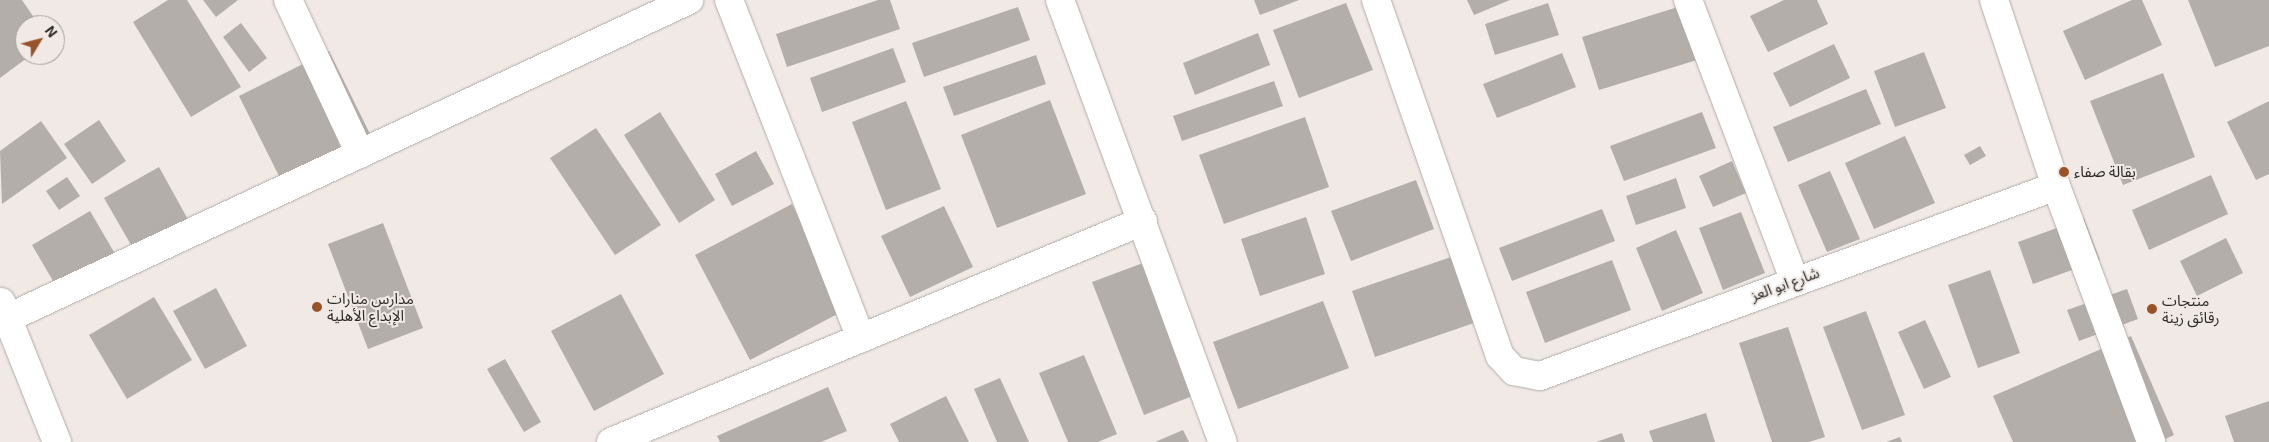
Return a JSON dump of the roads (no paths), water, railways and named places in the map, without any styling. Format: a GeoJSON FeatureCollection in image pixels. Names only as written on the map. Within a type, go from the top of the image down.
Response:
{"type":"FeatureCollection","features":[{"type":"Feature","properties":{"kind":"street"},"geometry":{"type":"LineString","coordinates":[[288,0],[360,154]]}},
{"type":"Feature","properties":{"kind":"street"},"geometry":{"type":"LineString","coordinates":[[57,442],[4,310],[360,154],[689,0]]}},
{"type":"Feature","properties":{"kind":"street"},"geometry":{"type":"LineString","coordinates":[[729,0],[861,338]]}},
{"type":"Feature","properties":{"kind":"street"},"geometry":{"type":"LineString","coordinates":[[1060,0],[1223,442]]}},
{"type":"Feature","properties":{"kind":"street","name":"شارع ابو العز"},"geometry":{"type":"LineString","coordinates":[[1376,0],[1500,356],[1514,371],[1540,376],[2056,186]]}},
{"type":"Feature","properties":{"kind":"street"},"geometry":{"type":"LineString","coordinates":[[1688,0],[1795,281]]}},
{"type":"Feature","properties":{"kind":"street"},"geometry":{"type":"LineString","coordinates":[[1994,0],[2056,186],[2151,442]]}},
{"type":"Feature","properties":{"kind":"street"},"geometry":{"type":"LineString","coordinates":[[611,442],[1143,222]]}},
{"type":"Feature","properties":{"kind":"place","name":"بقالة صفاء"},"geometry":{"type":"Point","coordinates":[2064,172]}},
{"type":"Feature","properties":{"kind":"place","name":"مدارس منارات الإبداع الأهلية"},"geometry":{"type":"Point","coordinates":[317,307]}},
{"type":"Feature","properties":{"kind":"place","name":"منتجات رقائق زينة"},"geometry":{"type":"Point","coordinates":[2152,309]}}]}
